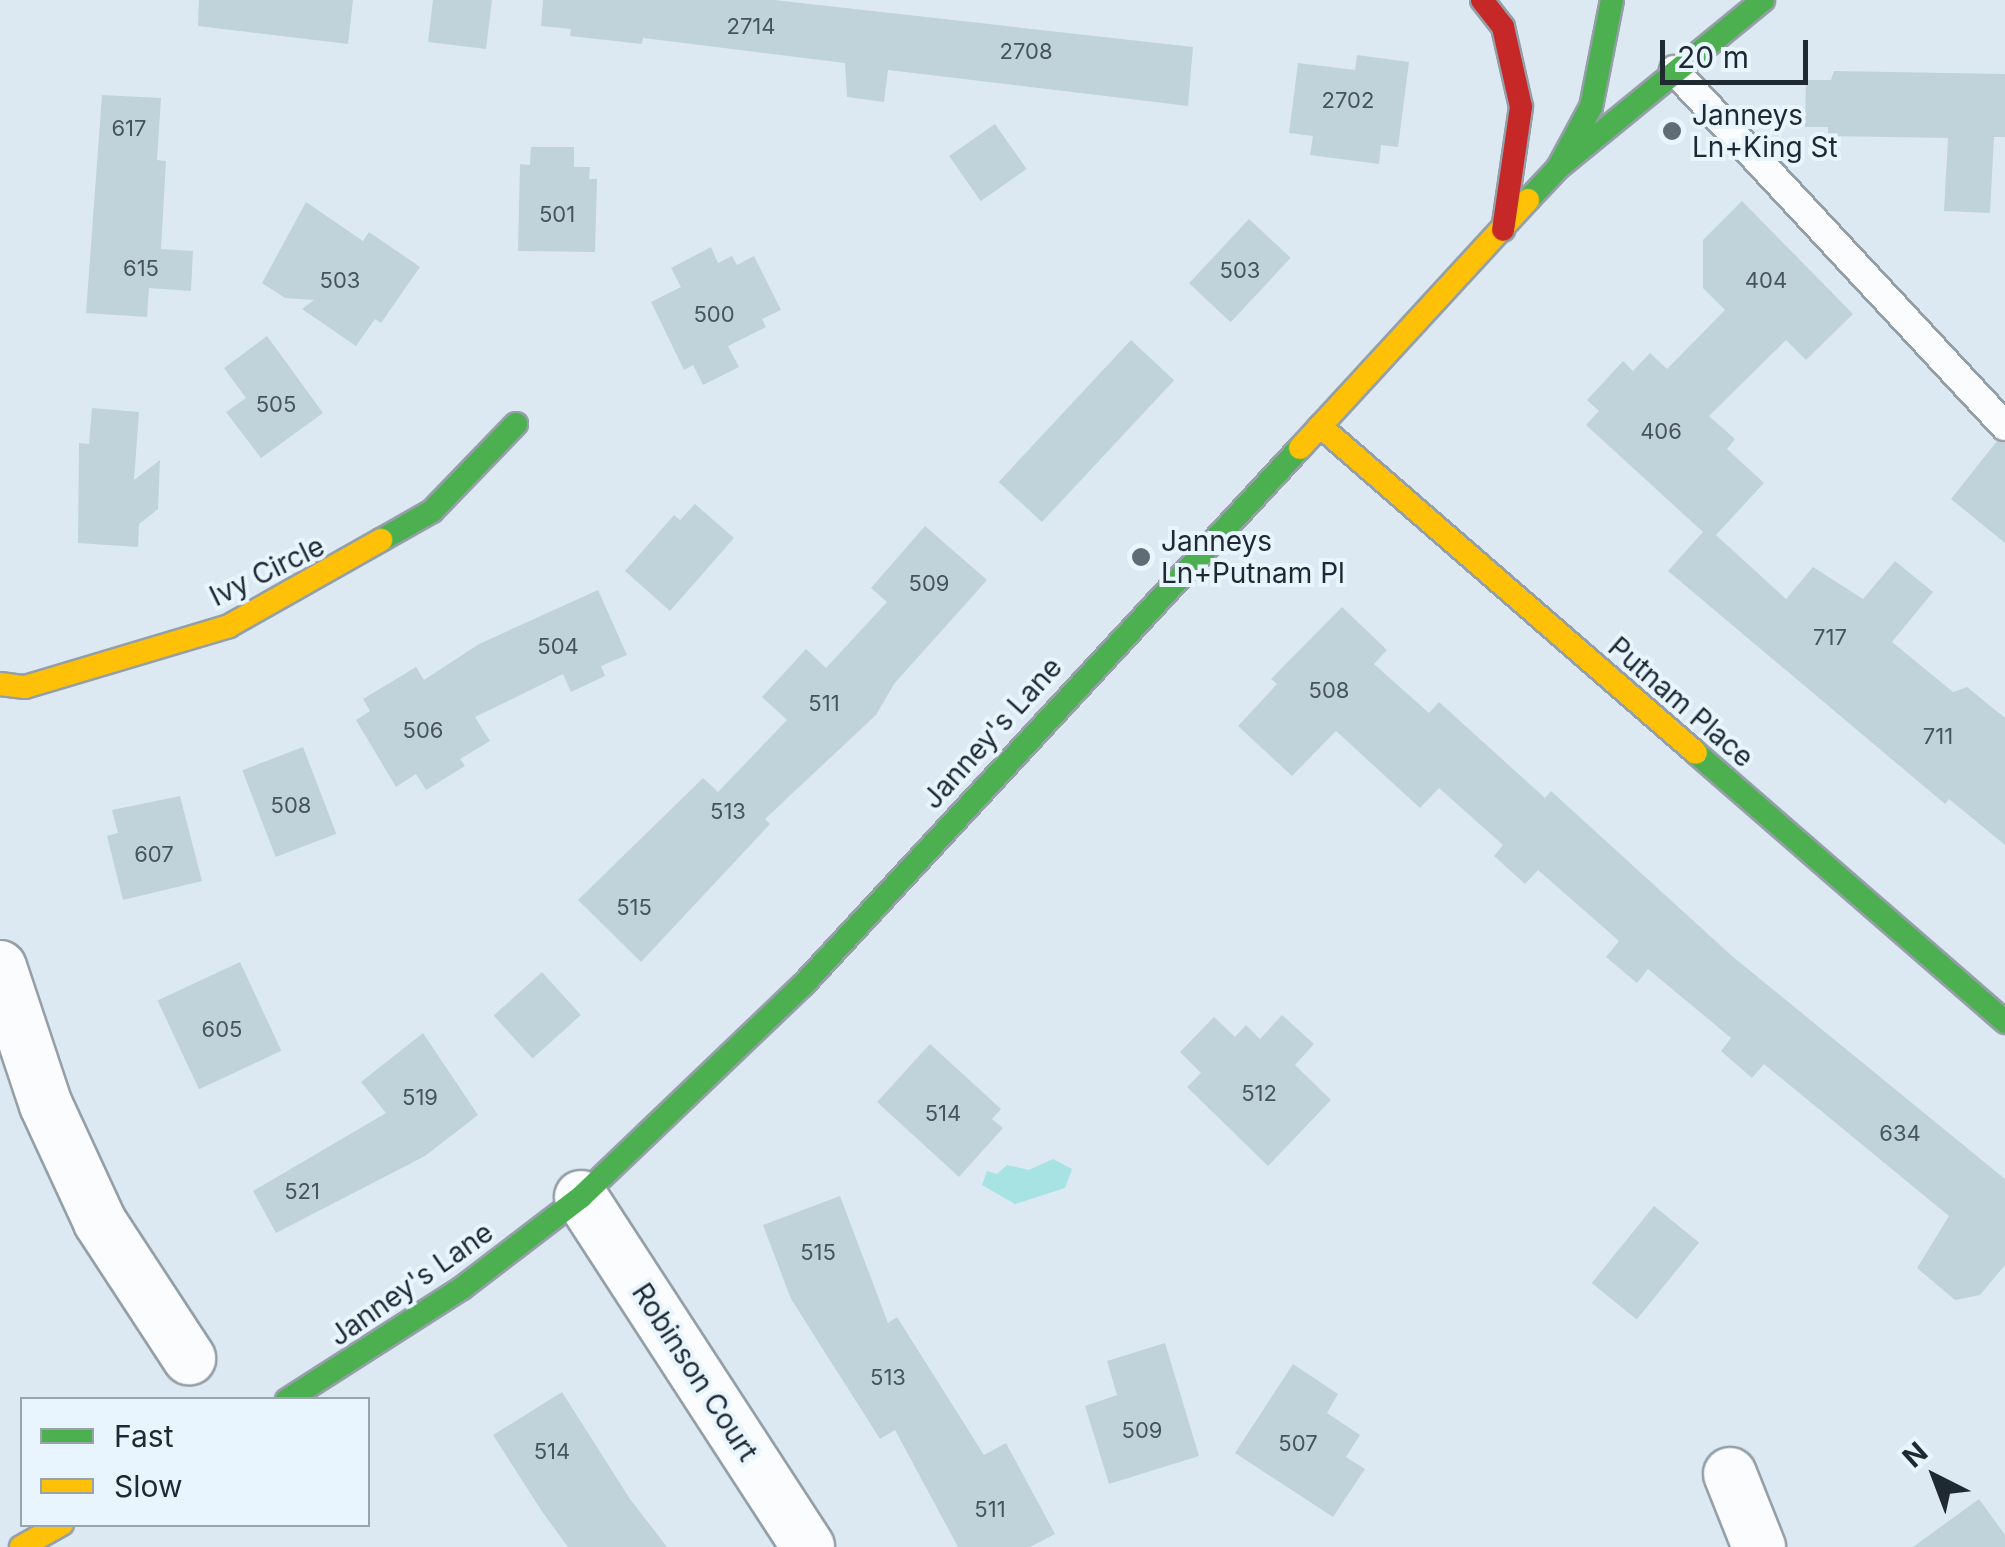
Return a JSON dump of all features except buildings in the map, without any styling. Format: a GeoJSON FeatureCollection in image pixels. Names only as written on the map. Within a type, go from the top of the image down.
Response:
{"type":"FeatureCollection","features":[{"type":"Feature","properties":{"kind":"main road"},"geometry":{"type":"LineString","coordinates":[[1482,0],[1507,40],[1521,107],[1502,230]]}},
{"type":"Feature","properties":{"kind":"main road","name":"Janney's Lane"},"geometry":{"type":"LineString","coordinates":[[293,1397],[462,1288],[581,1197],[803,985],[1558,168],[1590,106],[1612,0]]}},
{"type":"Feature","properties":{"kind":"main road"},"geometry":{"type":"LineString","coordinates":[[1558,168],[1762,0]]}},
{"type":"Feature","properties":{"kind":"main road","name":"Ivy Circle"},"geometry":{"type":"LineString","coordinates":[[0,684],[24,687],[230,626],[432,512],[516,424]]}},
{"type":"Feature","properties":{"kind":"main road","name":"Putnam Place"},"geometry":{"type":"LineString","coordinates":[[1320,426],[2005,1022]]}},
{"type":"Feature","properties":{"kind":"main road"},"geometry":{"type":"LineString","coordinates":[[22,1547],[57,1527]]}},
{"type":"Feature","properties":{"kind":"street"},"geometry":{"type":"LineString","coordinates":[[0,967],[46,1105],[100,1222],[189,1358]]}},
{"type":"Feature","properties":{"kind":"street","name":"Robinson Court"},"geometry":{"type":"LineString","coordinates":[[581,1197],[808,1547]]}},
{"type":"Feature","properties":{"kind":"street"},"geometry":{"type":"LineString","coordinates":[[1730,1474],[1759,1547]]}},
{"type":"Feature","properties":{"kind":"lane"},"geometry":{"type":"LineString","coordinates":[[1674,70],[2005,426]]}},
{"type":"Feature","properties":{"kind":"shaded area"},"geometry":{"type":"Polygon","coordinates":[[[1053,1159],[1072,1169],[1065,1188],[1015,1204],[982,1185],[987,1171],[997,1174],[1007,1165],[1029,1170],[1053,1159]]]}},
{"type":"Feature","properties":{"kind":"traffic: fast"},"geometry":{"type":"LineString","coordinates":[[1528,200],[1558,168],[1591,107],[1612,0]]}},
{"type":"Feature","properties":{"kind":"traffic: fast"},"geometry":{"type":"LineString","coordinates":[[1558,168],[1763,0]]}},
{"type":"Feature","properties":{"kind":"traffic: fast"},"geometry":{"type":"LineString","coordinates":[[381,540],[432,511],[516,424]]}},
{"type":"Feature","properties":{"kind":"traffic: fast"},"geometry":{"type":"LineString","coordinates":[[292,1397],[462,1288],[581,1197],[803,985],[1300,448]]}},
{"type":"Feature","properties":{"kind":"traffic: fast"},"geometry":{"type":"LineString","coordinates":[[1696,753],[2005,1022]]}},
{"type":"Feature","properties":{"kind":"traffic: slow"},"geometry":{"type":"LineString","coordinates":[[1300,448],[1528,200]]}},
{"type":"Feature","properties":{"kind":"traffic: slow"},"geometry":{"type":"LineString","coordinates":[[1320,426],[1696,753]]}},
{"type":"Feature","properties":{"kind":"traffic: slow"},"geometry":{"type":"LineString","coordinates":[[0,684],[25,687],[229,626],[381,540]]}},
{"type":"Feature","properties":{"kind":"traffic: slow"},"geometry":{"type":"LineString","coordinates":[[21,1547],[57,1527]]}},
{"type":"Feature","properties":{"kind":"traffic: jam"},"geometry":{"type":"LineString","coordinates":[[1482,0],[1503,27],[1521,107],[1503,230]]}},
{"type":"Feature","properties":{"kind":"place","name":"Janneys Ln+King St"},"geometry":{"type":"Point","coordinates":[1672,131]}},
{"type":"Feature","properties":{"kind":"place","name":"Janneys Ln+Putnam Pl"},"geometry":{"type":"Point","coordinates":[1141,557]}}]}
